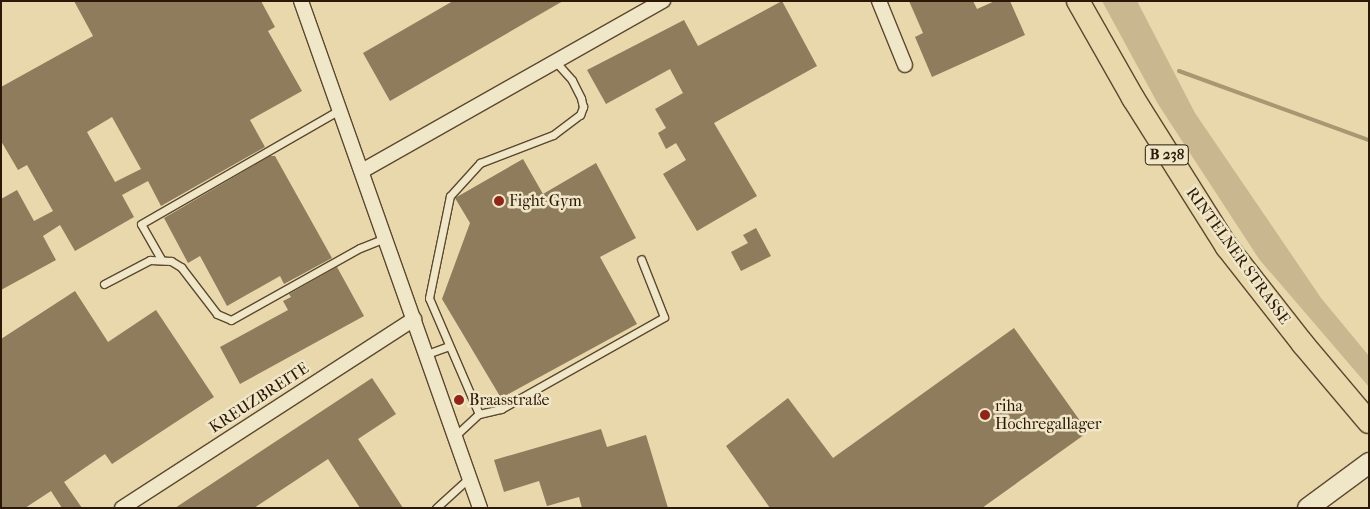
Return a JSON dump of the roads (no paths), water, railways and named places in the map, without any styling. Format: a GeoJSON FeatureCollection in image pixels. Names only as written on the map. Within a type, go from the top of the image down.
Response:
{"type":"FeatureCollection","features":[{"type":"Feature","properties":{"kind":"main road","name":"RINTELNER STRASSE"},"geometry":{"type":"LineString","coordinates":[[1078,1],[1142,114],[1227,247],[1335,383],[1369,422]]}},
{"type":"Feature","properties":{"kind":"main road"},"geometry":{"type":"LineString","coordinates":[[1308,508],[1369,463]]}},
{"type":"Feature","properties":{"kind":"street"},"geometry":{"type":"LineString","coordinates":[[301,1],[428,354],[480,508]]}},
{"type":"Feature","properties":{"kind":"street"},"geometry":{"type":"LineString","coordinates":[[362,171],[663,1]]}},
{"type":"Feature","properties":{"kind":"street"},"geometry":{"type":"LineString","coordinates":[[879,1],[905,65]]}},
{"type":"Feature","properties":{"kind":"street","name":"KREUZBREITE"},"geometry":{"type":"LineString","coordinates":[[122,508],[414,318]]}},
{"type":"Feature","properties":{"kind":"lane"},"geometry":{"type":"LineString","coordinates":[[478,414],[429,298],[450,196],[480,163],[553,135],[580,116],[583,107],[581,98],[572,80],[556,62]]}},
{"type":"Feature","properties":{"kind":"lane"},"geometry":{"type":"LineString","coordinates":[[161,259],[141,224],[339,110]]}},
{"type":"Feature","properties":{"kind":"lane"},"geometry":{"type":"LineString","coordinates":[[104,284],[150,260],[161,259],[181,267],[217,314],[231,320],[360,248],[385,238]]}},
{"type":"Feature","properties":{"kind":"lane"},"geometry":{"type":"LineString","coordinates":[[455,436],[478,414],[502,409],[664,317],[641,259]]}},
{"type":"Feature","properties":{"kind":"lane"},"geometry":{"type":"LineString","coordinates":[[428,354],[449,346]]}},
{"type":"Feature","properties":{"kind":"lane"},"geometry":{"type":"LineString","coordinates":[[436,508],[470,476]]}},
{"type":"Feature","properties":{"kind":"waterway"},"geometry":{"type":"LineString","coordinates":[[1179,71],[1369,140]]}},
{"type":"Feature","properties":{"kind":"place","name":"Fight Gym"},"geometry":{"type":"Point","coordinates":[499,201]}},
{"type":"Feature","properties":{"kind":"place","name":"Braasstraße"},"geometry":{"type":"Point","coordinates":[459,400]}},
{"type":"Feature","properties":{"kind":"place","name":"riha Hochregallager"},"geometry":{"type":"Point","coordinates":[985,415]}}]}
